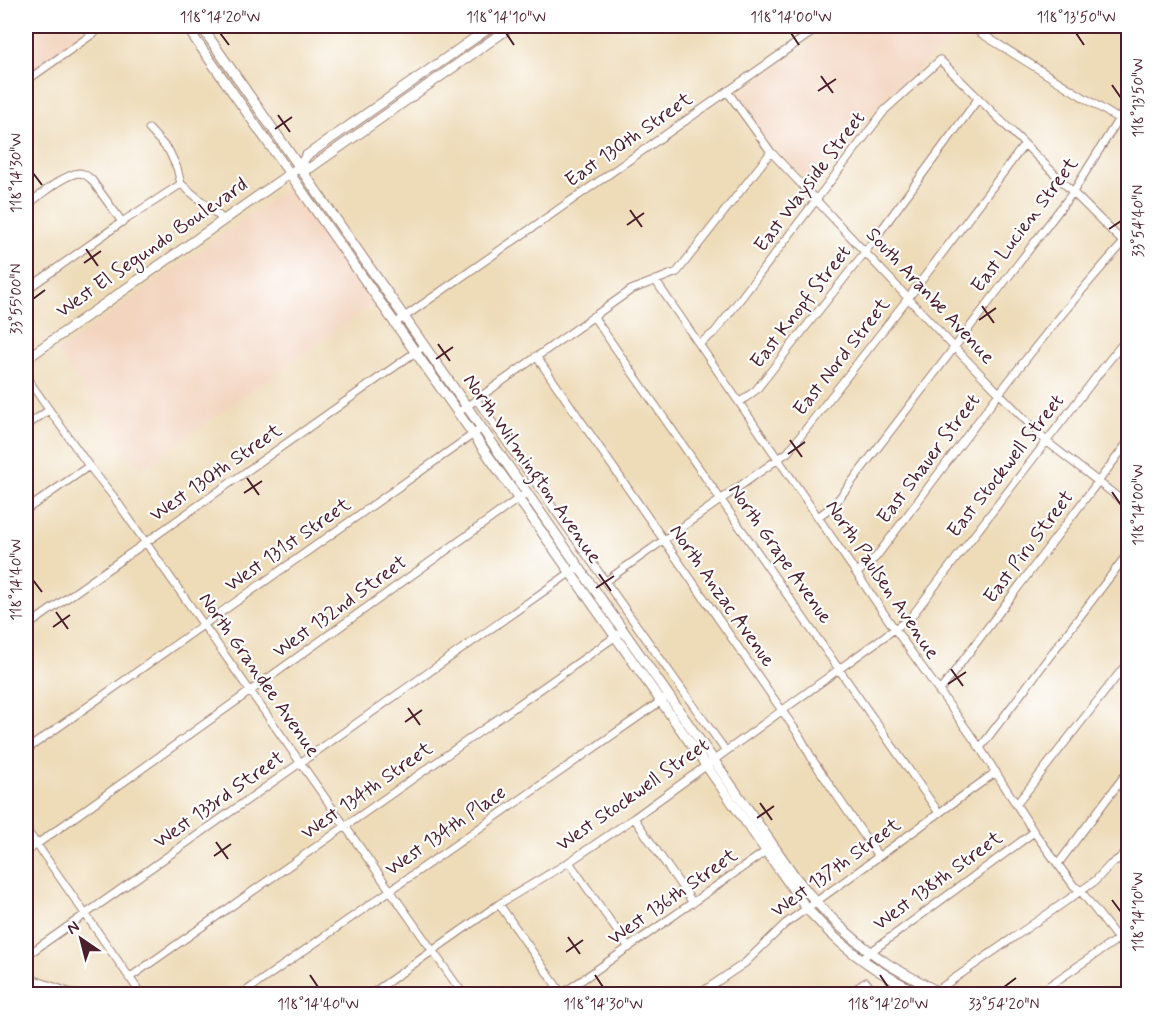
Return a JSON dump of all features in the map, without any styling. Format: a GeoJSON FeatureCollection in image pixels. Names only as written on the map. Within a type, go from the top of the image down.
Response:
{"type":"FeatureCollection","features":[{"type":"Feature","properties":{"kind":"main road"},"geometry":{"type":"LineString","coordinates":[[186,26],[295,171]]}},
{"type":"Feature","properties":{"kind":"main road","name":"North Wilmington Avenue"},"geometry":{"type":"LineString","coordinates":[[201,26],[295,171],[523,496],[570,573],[669,696],[815,902],[836,924],[869,952],[936,994]]}},
{"type":"Feature","properties":{"kind":"main road"},"geometry":{"type":"LineString","coordinates":[[295,171],[305,157],[343,128],[492,26]]}},
{"type":"Feature","properties":{"kind":"main road"},"geometry":{"type":"LineString","coordinates":[[295,171],[310,168],[512,26]]}},
{"type":"Feature","properties":{"kind":"main road","name":"West El Segundo Boulevard"},"geometry":{"type":"LineString","coordinates":[[26,359],[295,171]]}},
{"type":"Feature","properties":{"kind":"main road","name":"North Wilmington Avenue"},"geometry":{"type":"LineString","coordinates":[[523,496],[579,567],[660,702],[807,909],[840,942],[861,958],[897,983],[920,994]]}},
{"type":"Feature","properties":{"kind":"street"},"geometry":{"type":"LineString","coordinates":[[26,81],[104,26]]}},
{"type":"Feature","properties":{"kind":"street","name":"East 130th Street"},"geometry":{"type":"LineString","coordinates":[[400,320],[821,26]]}},
{"type":"Feature","properties":{"kind":"street"},"geometry":{"type":"LineString","coordinates":[[974,29],[1128,125]]}},
{"type":"Feature","properties":{"kind":"street","name":"East Wayside Street"},"geometry":{"type":"LineString","coordinates":[[699,344],[716,332],[885,110],[940,60],[978,99]]}},
{"type":"Feature","properties":{"kind":"street","name":"South Aranbe Avenue"},"geometry":{"type":"LineString","coordinates":[[727,91],[771,152],[999,394],[1046,441],[1128,505]]}},
{"type":"Feature","properties":{"kind":"street"},"geometry":{"type":"LineString","coordinates":[[978,99],[1126,245]]}},
{"type":"Feature","properties":{"kind":"street","name":"East Knopf Street"},"geometry":{"type":"LineString","coordinates":[[740,402],[756,390],[865,252],[978,99]]}},
{"type":"Feature","properties":{"kind":"street","name":"East Lucien Street"},"geometry":{"type":"LineString","coordinates":[[819,516],[834,505],[953,346],[1073,192],[1128,104]]}},
{"type":"Feature","properties":{"kind":"street"},"geometry":{"type":"LineString","coordinates":[[149,129],[169,150],[182,184],[224,220]]}},
{"type":"Feature","properties":{"kind":"street","name":"East Nord Street"},"geometry":{"type":"LineString","coordinates":[[606,580],[779,459],[794,445],[1024,145]]}},
{"type":"Feature","properties":{"kind":"street"},"geometry":{"type":"LineString","coordinates":[[462,409],[630,290],[677,272],[771,152]]}},
{"type":"Feature","properties":{"kind":"street"},"geometry":{"type":"LineString","coordinates":[[26,206],[64,179],[79,173],[85,174],[122,222]]}},
{"type":"Feature","properties":{"kind":"street"},"geometry":{"type":"LineString","coordinates":[[26,290],[122,222],[182,184]]}},
{"type":"Feature","properties":{"kind":"street","name":"East Shauer Street"},"geometry":{"type":"LineString","coordinates":[[856,573],[876,557],[999,394],[1082,289],[1126,245]]}},
{"type":"Feature","properties":{"kind":"street","name":"North Paulsen Avenue"},"geometry":{"type":"LineString","coordinates":[[655,280],[894,628],[980,747],[1034,832],[1074,886],[1080,890],[1128,952]]}},
{"type":"Feature","properties":{"kind":"street","name":"North Grape Avenue"},"geometry":{"type":"LineString","coordinates":[[592,316],[840,668],[939,813]]}},
{"type":"Feature","properties":{"kind":"street","name":"East Stockwell Street"},"geometry":{"type":"LineString","coordinates":[[911,617],[1128,337]]}},
{"type":"Feature","properties":{"kind":"street","name":"West 130th Street"},"geometry":{"type":"LineString","coordinates":[[26,627],[420,349]]}},
{"type":"Feature","properties":{"kind":"street","name":"North Anzac Avenue"},"geometry":{"type":"LineString","coordinates":[[536,356],[782,710],[878,856]]}},
{"type":"Feature","properties":{"kind":"street","name":"North Grandee Avenue"},"geometry":{"type":"LineString","coordinates":[[26,377],[113,496],[463,994]]}},
{"type":"Feature","properties":{"kind":"street"},"geometry":{"type":"LineString","coordinates":[[477,399],[724,750]]}},
{"type":"Feature","properties":{"kind":"street"},"geometry":{"type":"LineString","coordinates":[[26,426],[49,410]]}},
{"type":"Feature","properties":{"kind":"street","name":"West 131st Street"},"geometry":{"type":"LineString","coordinates":[[26,750],[478,431]]}},
{"type":"Feature","properties":{"kind":"street","name":"East Piru Street"},"geometry":{"type":"LineString","coordinates":[[939,692],[1128,442]]}},
{"type":"Feature","properties":{"kind":"street"},"geometry":{"type":"LineString","coordinates":[[26,510],[89,466]]}},
{"type":"Feature","properties":{"kind":"street","name":"West 132nd Street"},"geometry":{"type":"LineString","coordinates":[[26,852],[523,496]]}},
{"type":"Feature","properties":{"kind":"street"},"geometry":{"type":"LineString","coordinates":[[980,747],[1128,553]]}},
{"type":"Feature","properties":{"kind":"street","name":"West 133rd Street"},"geometry":{"type":"LineString","coordinates":[[26,956],[579,567]]}},
{"type":"Feature","properties":{"kind":"street","name":"West Stockwell Street"},"geometry":{"type":"LineString","coordinates":[[371,994],[499,904],[569,862],[634,818],[724,750],[911,617]]}},
{"type":"Feature","properties":{"kind":"street","name":"West 134th Street"},"geometry":{"type":"LineString","coordinates":[[129,978],[619,634]]}},
{"type":"Feature","properties":{"kind":"street"},"geometry":{"type":"LineString","coordinates":[[1016,805],[1128,662]]}},
{"type":"Feature","properties":{"kind":"street","name":"West 134th Place"},"geometry":{"type":"LineString","coordinates":[[242,994],[669,696]]}},
{"type":"Feature","properties":{"kind":"street"},"geometry":{"type":"LineString","coordinates":[[1058,864],[1128,771]]}},
{"type":"Feature","properties":{"kind":"street","name":"West 137th Street"},"geometry":{"type":"LineString","coordinates":[[699,994],[745,963],[785,924],[996,772]]}},
{"type":"Feature","properties":{"kind":"street"},"geometry":{"type":"LineString","coordinates":[[634,818],[693,903]]}},
{"type":"Feature","properties":{"kind":"street"},"geometry":{"type":"LineString","coordinates":[[26,829],[141,994]]}},
{"type":"Feature","properties":{"kind":"street","name":"West 138th Street"},"geometry":{"type":"LineString","coordinates":[[861,958],[1034,832]]}},
{"type":"Feature","properties":{"kind":"street","name":"West 136th Street"},"geometry":{"type":"LineString","coordinates":[[562,994],[774,846]]}},
{"type":"Feature","properties":{"kind":"street"},"geometry":{"type":"LineString","coordinates":[[936,994],[1095,881],[1110,865],[1128,852]]}},
{"type":"Feature","properties":{"kind":"street"},"geometry":{"type":"LineString","coordinates":[[569,862],[629,948]]}},
{"type":"Feature","properties":{"kind":"street"},"geometry":{"type":"LineString","coordinates":[[499,904],[562,994]]}},
{"type":"Feature","properties":{"kind":"street"},"geometry":{"type":"LineString","coordinates":[[1037,994],[1128,932]]}},
{"type":"Feature","properties":{"kind":"street"},"geometry":{"type":"LineString","coordinates":[[26,977],[74,994]]}},
{"type":"Feature","properties":{"kind":"street"},"geometry":{"type":"LineString","coordinates":[[848,994],[866,982],[875,994]]}},
{"type":"Feature","properties":{"kind":"shaded area"},"geometry":{"type":"Polygon","coordinates":[[[26,26],[95,26],[26,75],[26,26]]]}},
{"type":"Feature","properties":{"kind":"shaded area"},"geometry":{"type":"Polygon","coordinates":[[[836,26],[967,26],[878,104],[814,187],[767,140],[737,95],[836,26]]]}},
{"type":"Feature","properties":{"kind":"shaded area"},"geometry":{"type":"Polygon","coordinates":[[[289,187],[296,190],[373,305],[140,470],[57,352],[289,187]]]}}]}
